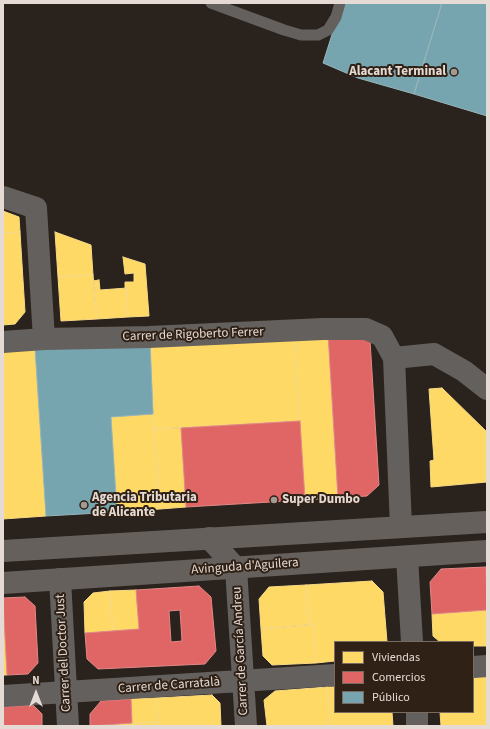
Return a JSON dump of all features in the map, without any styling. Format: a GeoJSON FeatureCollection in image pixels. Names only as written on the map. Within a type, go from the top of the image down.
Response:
{"type":"FeatureCollection","features":[{"type":"Feature","properties":{"kind":"main road"},"geometry":{"type":"LineString","coordinates":[[3,551],[487,522]]}},
{"type":"Feature","properties":{"kind":"main road","name":"Avinguda d'Aguilera"},"geometry":{"type":"LineString","coordinates":[[3,583],[487,551]]}},
{"type":"Feature","properties":{"kind":"street"},"geometry":{"type":"LineString","coordinates":[[3,197],[36,208],[44,339]]}},
{"type":"Feature","properties":{"kind":"street","name":"Carrer de Rigoberto Ferrer"},"geometry":{"type":"LineString","coordinates":[[3,342],[44,339],[149,338],[323,329],[366,329],[382,336],[394,358]]}},
{"type":"Feature","properties":{"kind":"street"},"geometry":{"type":"LineString","coordinates":[[401,527],[394,358],[434,354],[464,371],[487,389]]}},
{"type":"Feature","properties":{"kind":"street","name":"Carrer de García Andreu"},"geometry":{"type":"LineString","coordinates":[[209,538],[236,568],[246,726]]}},
{"type":"Feature","properties":{"kind":"street"},"geometry":{"type":"LineString","coordinates":[[407,557],[412,641]]}},
{"type":"Feature","properties":{"kind":"street","name":"Carrer del Doctor Just"},"geometry":{"type":"LineString","coordinates":[[60,579],[68,726]]}},
{"type":"Feature","properties":{"kind":"street"},"geometry":{"type":"LineString","coordinates":[[474,667],[487,666]]}},
{"type":"Feature","properties":{"kind":"street","name":"Carrer de Carratalà"},"geometry":{"type":"LineString","coordinates":[[3,696],[334,676]]}},
{"type":"Feature","properties":{"kind":"street"},"geometry":{"type":"LineString","coordinates":[[417,713],[417,726]]}},
{"type":"Feature","properties":{"kind":"lane"},"geometry":{"type":"LineString","coordinates":[[211,3],[301,35],[318,35],[328,30],[336,17],[340,3]]}},
{"type":"Feature","properties":{"kind":"building: Viviendas"},"geometry":{"type":"Polygon","coordinates":[[[3,211],[19,217],[20,232],[3,233],[3,211]]]}},
{"type":"Feature","properties":{"kind":"building: Viviendas"},"geometry":{"type":"Polygon","coordinates":[[[20,232],[25,312],[15,324],[3,325],[3,233],[20,232]]]}},
{"type":"Feature","properties":{"kind":"building: Viviendas"},"geometry":{"type":"Polygon","coordinates":[[[55,232],[91,245],[93,275],[58,277],[55,232]]]}},
{"type":"Feature","properties":{"kind":"building: Viviendas"},"geometry":{"type":"Polygon","coordinates":[[[123,257],[145,264],[149,316],[128,317],[127,288],[125,288],[125,282],[134,282],[134,273],[125,274],[123,257]]]}},
{"type":"Feature","properties":{"kind":"building: Viviendas"},"geometry":{"type":"Polygon","coordinates":[[[93,275],[97,319],[61,321],[58,277],[93,275]]]}},
{"type":"Feature","properties":{"kind":"building: Viviendas"},"geometry":{"type":"Polygon","coordinates":[[[99,280],[100,290],[127,288],[128,317],[97,319],[93,281],[99,280]]]}},
{"type":"Feature","properties":{"kind":"building: Viviendas"},"geometry":{"type":"Polygon","coordinates":[[[294,333],[300,421],[154,429],[150,341],[294,333]]]}},
{"type":"Feature","properties":{"kind":"building: Viviendas"},"geometry":{"type":"Polygon","coordinates":[[[328,333],[338,498],[305,500],[294,334],[328,333]]]}},
{"type":"Feature","properties":{"kind":"building: Viviendas"},"geometry":{"type":"Polygon","coordinates":[[[35,348],[46,516],[3,519],[3,350],[35,348]]]}},
{"type":"Feature","properties":{"kind":"building: Viviendas"},"geometry":{"type":"Polygon","coordinates":[[[442,388],[487,432],[487,482],[431,487],[430,461],[434,460],[429,389],[442,388]]]}},
{"type":"Feature","properties":{"kind":"building: Viviendas"},"geometry":{"type":"Polygon","coordinates":[[[153,414],[160,509],[117,512],[111,417],[153,414]]]}},
{"type":"Feature","properties":{"kind":"building: Viviendas"},"geometry":{"type":"Polygon","coordinates":[[[181,428],[186,507],[160,509],[154,429],[181,428]]]}},
{"type":"Feature","properties":{"kind":"building: Viviendas"},"geometry":{"type":"Polygon","coordinates":[[[372,581],[383,592],[387,641],[334,641],[334,661],[316,663],[314,624],[309,625],[306,585],[372,581]]]}},
{"type":"Feature","properties":{"kind":"building: Viviendas"},"geometry":{"type":"Polygon","coordinates":[[[306,585],[309,625],[261,629],[259,599],[269,587],[306,585]]]}},
{"type":"Feature","properties":{"kind":"building: Viviendas"},"geometry":{"type":"Polygon","coordinates":[[[136,590],[139,629],[113,631],[110,591],[136,590]]]}},
{"type":"Feature","properties":{"kind":"building: Viviendas"},"geometry":{"type":"Polygon","coordinates":[[[110,591],[113,631],[85,633],[84,602],[93,593],[110,591]]]}},
{"type":"Feature","properties":{"kind":"building: Viviendas"},"geometry":{"type":"Polygon","coordinates":[[[3,598],[7,675],[3,675],[3,598]]]}},
{"type":"Feature","properties":{"kind":"building: Viviendas"},"geometry":{"type":"Polygon","coordinates":[[[487,610],[487,646],[474,646],[474,641],[439,641],[433,636],[432,614],[487,610]]]}},
{"type":"Feature","properties":{"kind":"building: Viviendas"},"geometry":{"type":"Polygon","coordinates":[[[314,624],[316,663],[272,665],[263,656],[261,629],[314,624]]]}},
{"type":"Feature","properties":{"kind":"building: Viviendas"},"geometry":{"type":"Polygon","coordinates":[[[487,677],[487,726],[441,726],[440,713],[474,713],[474,678],[487,677]]]}},
{"type":"Feature","properties":{"kind":"building: Viviendas"},"geometry":{"type":"Polygon","coordinates":[[[327,687],[330,726],[267,726],[264,700],[275,691],[327,687]]]}},
{"type":"Feature","properties":{"kind":"building: Viviendas"},"geometry":{"type":"Polygon","coordinates":[[[327,687],[334,687],[334,713],[392,713],[393,726],[330,726],[327,687]]]}},
{"type":"Feature","properties":{"kind":"building: Viviendas"},"geometry":{"type":"Polygon","coordinates":[[[212,695],[220,703],[221,726],[157,726],[156,698],[212,695]]]}},
{"type":"Feature","properties":{"kind":"building: Viviendas"},"geometry":{"type":"Polygon","coordinates":[[[156,698],[157,722],[132,723],[131,699],[156,698]]]}},
{"type":"Feature","properties":{"kind":"building: Viviendas"},"geometry":{"type":"Polygon","coordinates":[[[157,722],[157,726],[90,726],[132,723],[157,722]]]}},
{"type":"Feature","properties":{"kind":"building: Comercios"},"geometry":{"type":"Polygon","coordinates":[[[328,333],[370,340],[379,485],[367,496],[338,498],[328,333]]]}},
{"type":"Feature","properties":{"kind":"building: Comercios"},"geometry":{"type":"Polygon","coordinates":[[[300,421],[305,500],[186,507],[181,428],[300,421]]]}},
{"type":"Feature","properties":{"kind":"building: Comercios"},"geometry":{"type":"Polygon","coordinates":[[[486,567],[487,610],[432,614],[430,582],[441,569],[486,567]]]}},
{"type":"Feature","properties":{"kind":"building: Comercios"},"geometry":{"type":"Polygon","coordinates":[[[199,586],[211,597],[216,651],[205,664],[98,669],[87,659],[85,633],[139,629],[136,590],[199,586]],[[180,610],[169,611],[171,642],[182,641],[180,610]]]}},
{"type":"Feature","properties":{"kind":"building: Comercios"},"geometry":{"type":"Polygon","coordinates":[[[25,597],[35,606],[38,663],[28,674],[7,675],[3,598],[25,597]]]}},
{"type":"Feature","properties":{"kind":"building: Comercios"},"geometry":{"type":"Polygon","coordinates":[[[131,699],[132,723],[90,726],[90,714],[101,701],[131,699]]]}},
{"type":"Feature","properties":{"kind":"building: Comercios"},"geometry":{"type":"Polygon","coordinates":[[[33,705],[42,714],[42,726],[3,726],[3,707],[33,705]]]}},
{"type":"Feature","properties":{"kind":"building: Público"},"geometry":{"type":"Polygon","coordinates":[[[342,3],[442,3],[414,94],[358,78],[323,63],[342,3]]]}},
{"type":"Feature","properties":{"kind":"building: Público","name":"Alacant Terminal"},"geometry":{"type":"Polygon","coordinates":[[[442,3],[487,3],[487,116],[414,94],[442,3]]]}},
{"type":"Feature","properties":{"kind":"building: Público"},"geometry":{"type":"Polygon","coordinates":[[[150,341],[153,414],[111,417],[117,512],[46,516],[35,348],[150,341]]]}},
{"type":"Feature","properties":{"kind":"place","name":"Alacant Terminal"},"geometry":{"type":"Point","coordinates":[454,72]}},
{"type":"Feature","properties":{"kind":"place","name":"Super Dumbo"},"geometry":{"type":"Point","coordinates":[274,500]}},
{"type":"Feature","properties":{"kind":"place","name":"Agencia Tributaria de Alicante"},"geometry":{"type":"Point","coordinates":[84,505]}}]}
